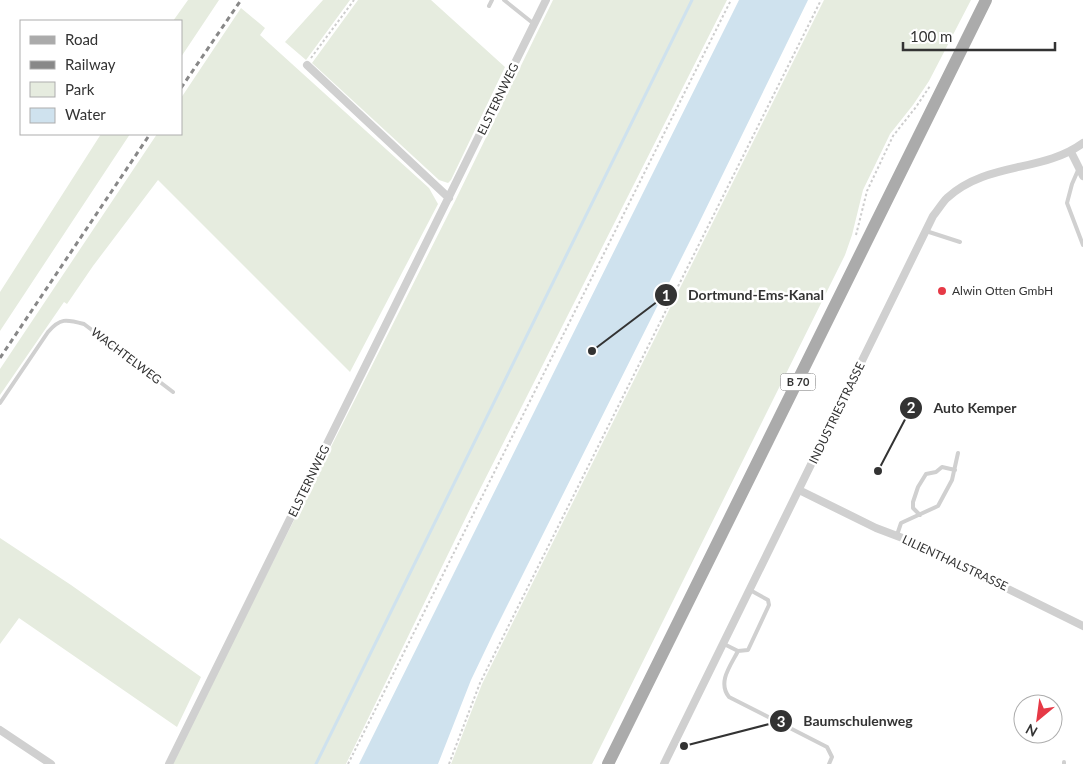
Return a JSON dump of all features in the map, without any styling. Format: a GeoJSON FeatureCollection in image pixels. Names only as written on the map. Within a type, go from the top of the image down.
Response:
{"type":"FeatureCollection","features":[{"type":"Feature","properties":{"kind":"main road","name":"B 70"},"geometry":{"type":"LineString","coordinates":[[608,764],[986,0]]}},
{"type":"Feature","properties":{"kind":"street","name":"ELSTERNWEG"},"geometry":{"type":"LineString","coordinates":[[169,764],[546,0]]}},
{"type":"Feature","properties":{"kind":"street"},"geometry":{"type":"LineString","coordinates":[[307,64],[449,198]]}},
{"type":"Feature","properties":{"kind":"street","name":"INDUSTRIESTRASSE"},"geometry":{"type":"LineString","coordinates":[[664,764],[933,216],[946,199],[964,185],[985,175],[1071,152],[1083,143]]}},
{"type":"Feature","properties":{"kind":"street"},"geometry":{"type":"LineString","coordinates":[[1071,152],[1081,172]]}},
{"type":"Feature","properties":{"kind":"street","name":"LILIENTHALSTRASSE"},"geometry":{"type":"LineString","coordinates":[[799,490],[876,528],[913,542],[1083,626]]}},
{"type":"Feature","properties":{"kind":"street"},"geometry":{"type":"LineString","coordinates":[[0,730],[50,764]]}},
{"type":"Feature","properties":{"kind":"lane"},"geometry":{"type":"LineString","coordinates":[[489,6],[492,0]]}},
{"type":"Feature","properties":{"kind":"lane"},"geometry":{"type":"LineString","coordinates":[[504,0],[534,24]]}},
{"type":"Feature","properties":{"kind":"lane"},"geometry":{"type":"LineString","coordinates":[[1081,172],[1072,184],[1066,203],[1083,245]]}},
{"type":"Feature","properties":{"kind":"lane"},"geometry":{"type":"LineString","coordinates":[[926,231],[960,242]]}},
{"type":"Feature","properties":{"kind":"lane","name":"WACHTELWEG"},"geometry":{"type":"LineString","coordinates":[[0,403],[48,332],[61,321],[71,320],[84,324],[173,392]]}},
{"type":"Feature","properties":{"kind":"lane"},"geometry":{"type":"LineString","coordinates":[[896,536],[901,523],[938,506],[952,480],[958,453]]}},
{"type":"Feature","properties":{"kind":"lane"},"geometry":{"type":"LineString","coordinates":[[920,515],[912,508],[926,474],[936,472],[942,467],[955,470]]}},
{"type":"Feature","properties":{"kind":"lane"},"geometry":{"type":"LineString","coordinates":[[724,644],[738,651],[748,650],[770,604],[768,600],[750,590]]}},
{"type":"Feature","properties":{"kind":"lane"},"geometry":{"type":"LineString","coordinates":[[738,651],[723,683],[724,690],[729,697],[827,747],[832,757],[829,764]]}},
{"type":"Feature","properties":{"kind":"path"},"geometry":{"type":"LineString","coordinates":[[307,64],[354,0]]}},
{"type":"Feature","properties":{"kind":"path"},"geometry":{"type":"LineString","coordinates":[[348,764],[667,124],[731,0]]}},
{"type":"Feature","properties":{"kind":"path"},"geometry":{"type":"LineString","coordinates":[[449,764],[484,675],[821,0]]}},
{"type":"Feature","properties":{"kind":"green space"},"geometry":{"type":"Polygon","coordinates":[[[188,0],[219,0],[182,56],[182,20],[174,20],[188,0]]]}},
{"type":"Feature","properties":{"kind":"green space"},"geometry":{"type":"Polygon","coordinates":[[[323,0],[350,0],[306,60],[285,42],[323,0]]]}},
{"type":"Feature","properties":{"kind":"green space"},"geometry":{"type":"Polygon","coordinates":[[[358,0],[431,0],[505,67],[448,183],[439,180],[312,63],[358,0]]]}},
{"type":"Feature","properties":{"kind":"green space"},"geometry":{"type":"Polygon","coordinates":[[[553,0],[727,0],[471,507],[346,764],[171,764],[455,201],[553,0]]]}},
{"type":"Feature","properties":{"kind":"green space"},"geometry":{"type":"Polygon","coordinates":[[[824,0],[971,0],[929,81],[890,134],[863,190],[845,255],[592,764],[451,764],[482,684],[824,0]]]}},
{"type":"Feature","properties":{"kind":"green space"},"geometry":{"type":"Polygon","coordinates":[[[241,8],[265,28],[260,35],[429,188],[438,204],[350,372],[158,180],[93,266],[67,304],[64,302],[0,395],[0,369],[156,135],[182,135],[182,96],[241,8]]]}},
{"type":"Feature","properties":{"kind":"green space"},"geometry":{"type":"Polygon","coordinates":[[[100,135],[129,135],[0,331],[0,292],[100,135]]]}},
{"type":"Feature","properties":{"kind":"green space"},"geometry":{"type":"Polygon","coordinates":[[[0,538],[71,585],[201,677],[177,727],[19,618],[0,644],[0,538]]]}},
{"type":"Feature","properties":{"kind":"water"},"geometry":{"type":"Polygon","coordinates":[[[739,0],[808,0],[697,227],[493,634],[471,680],[438,764],[359,764],[739,0]]]}},
{"type":"Feature","properties":{"kind":"waterway"},"geometry":{"type":"LineString","coordinates":[[316,764],[692,0]]}},
{"type":"Feature","properties":{"kind":"railway"},"geometry":{"type":"LineString","coordinates":[[182,87],[241,0]]}},
{"type":"Feature","properties":{"kind":"railway"},"geometry":{"type":"LineString","coordinates":[[0,358],[149,135]]}},
{"type":"Feature","properties":{"kind":"place","name":"Alwin Otten GmbH"},"geometry":{"type":"Point","coordinates":[942,291]}},
{"type":"Feature","properties":{"kind":"place","name":"Dortmund-Ems-Kanal"},"geometry":{"type":"Point","coordinates":[592,351]}},
{"type":"Feature","properties":{"kind":"place","name":"Auto Kemper"},"geometry":{"type":"Point","coordinates":[878,471]}},
{"type":"Feature","properties":{"kind":"place","name":"Baumschulenweg"},"geometry":{"type":"Point","coordinates":[684,746]}}]}
